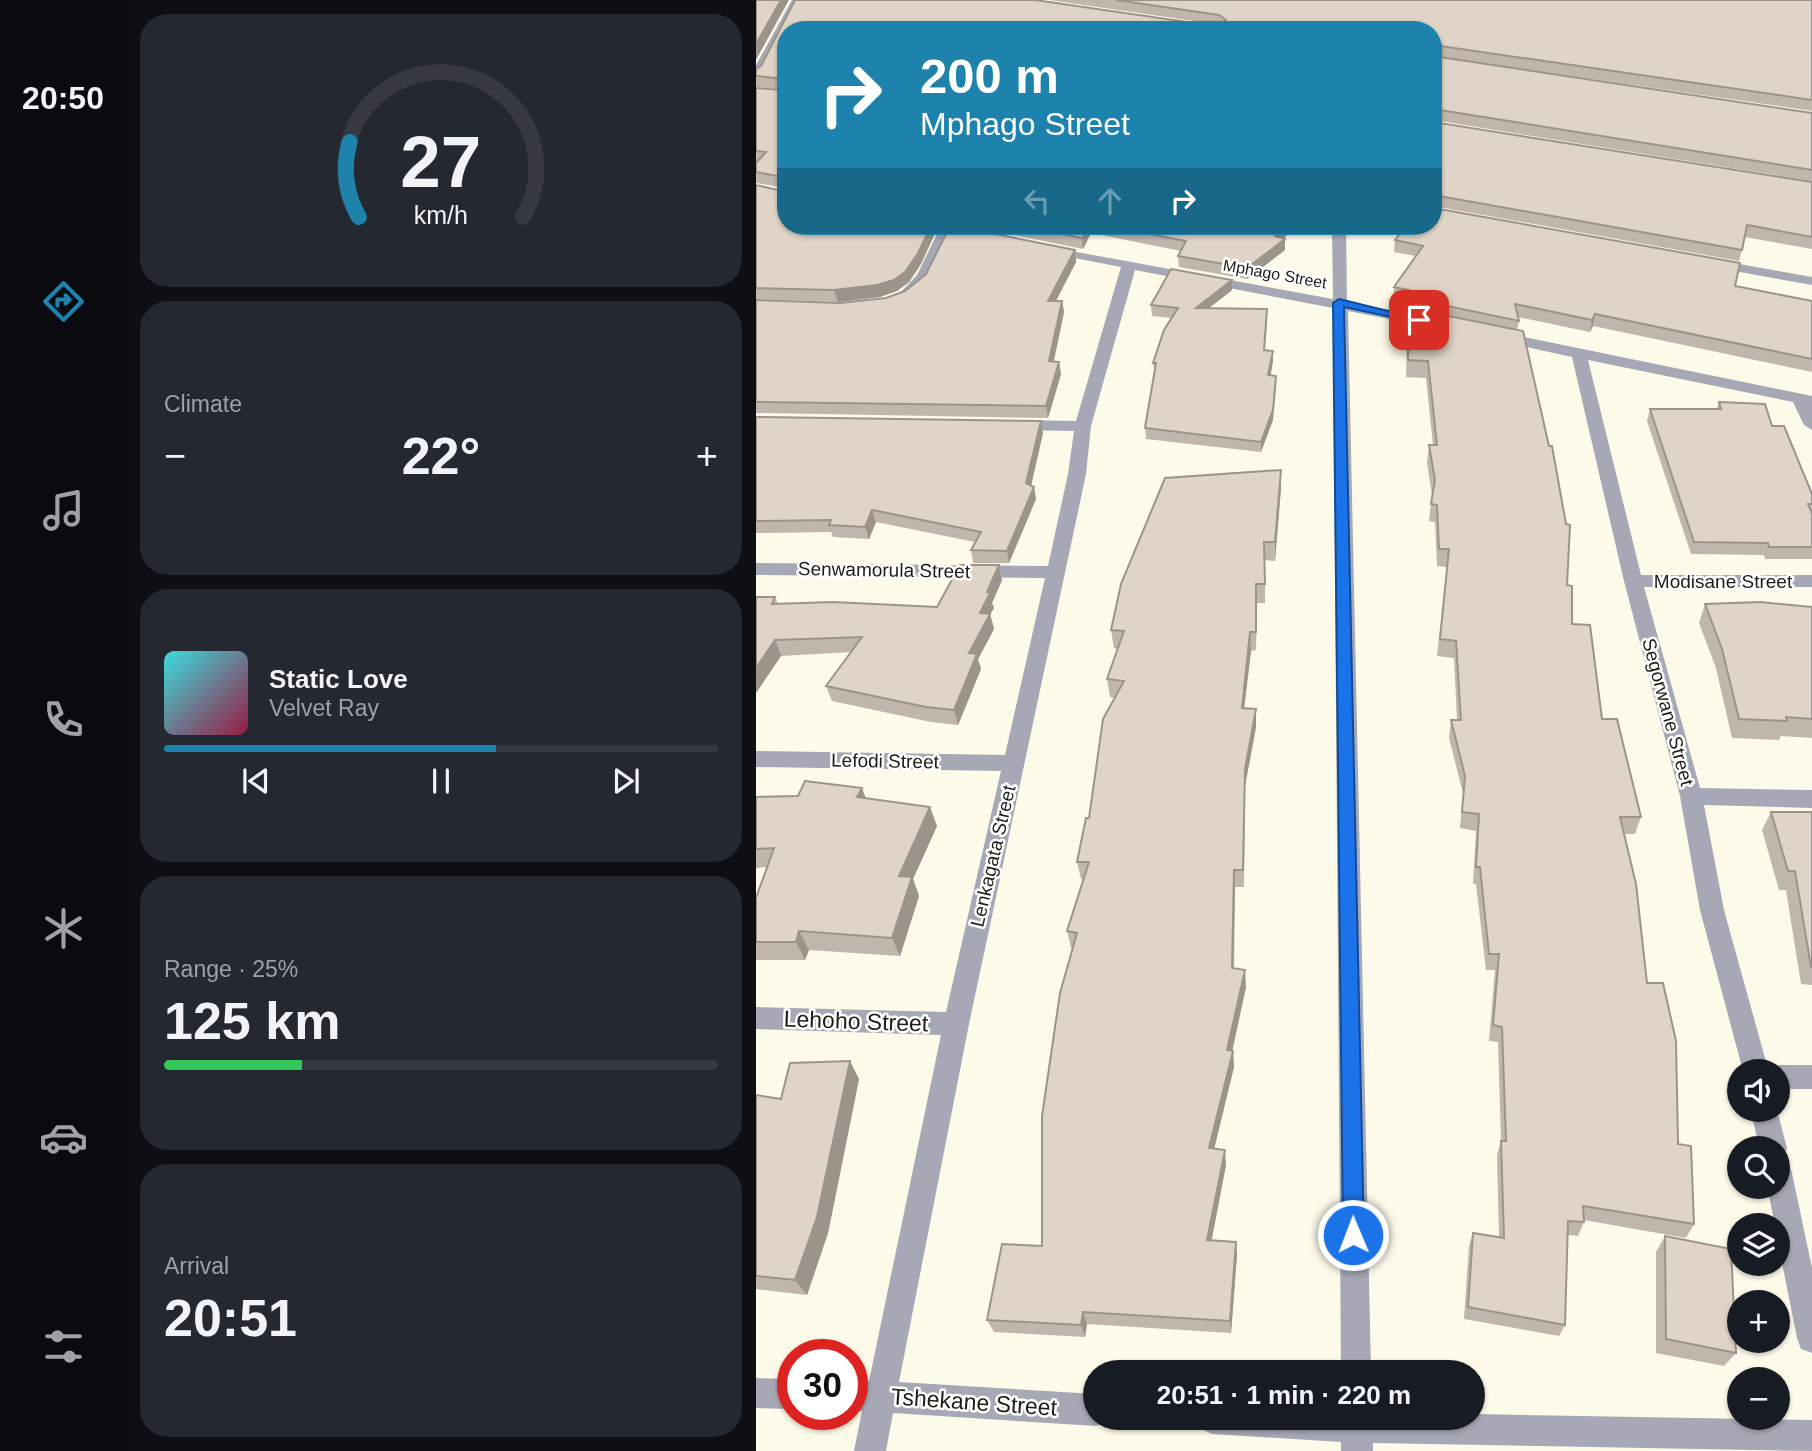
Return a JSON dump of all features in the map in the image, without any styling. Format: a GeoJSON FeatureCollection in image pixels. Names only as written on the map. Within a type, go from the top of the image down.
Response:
{"type":"FeatureCollection","features":[{"type":"Feature","properties":{"kind":"street"},"geometry":{"type":"LineString","coordinates":[[787,21],[797,0]]}},
{"type":"Feature","properties":{"kind":"street"},"geometry":{"type":"LineString","coordinates":[[756,75],[777,40]]}},
{"type":"Feature","properties":{"kind":"street"},"geometry":{"type":"LineString","coordinates":[[889,302],[912,292],[938,235]]}},
{"type":"Feature","properties":{"kind":"street"},"geometry":{"type":"LineString","coordinates":[[981,235],[986,236]]}},
{"type":"Feature","properties":{"kind":"street"},"geometry":{"type":"LineString","coordinates":[[1339,235],[1356,1360]]}},
{"type":"Feature","properties":{"kind":"street","name":"Mphago Street"},"geometry":{"type":"LineString","coordinates":[[1038,246],[1446,325]]}},
{"type":"Feature","properties":{"kind":"street"},"geometry":{"type":"LineString","coordinates":[[1690,259],[1812,281]]}},
{"type":"Feature","properties":{"kind":"street","name":"Lenkagata Street"},"geometry":{"type":"LineString","coordinates":[[868,1391],[956,1024],[1077,474],[1083,426],[1129,265]]}},
{"type":"Feature","properties":{"kind":"street"},"geometry":{"type":"LineString","coordinates":[[1486,334],[1806,400],[1812,425]]}},
{"type":"Feature","properties":{"kind":"street","name":"Segorwane Street"},"geometry":{"type":"LineString","coordinates":[[1579,354],[1633,581],[1691,796],[1712,910],[1752,1059]]}},
{"type":"Feature","properties":{"kind":"street"},"geometry":{"type":"LineString","coordinates":[[1001,425],[1083,426]]}},
{"type":"Feature","properties":{"kind":"street","name":"Senwamorula Street"},"geometry":{"type":"LineString","coordinates":[[756,569],[1054,572]]}},
{"type":"Feature","properties":{"kind":"street","name":"Modisane Street"},"geometry":{"type":"LineString","coordinates":[[1633,581],[1812,581]]}},
{"type":"Feature","properties":{"kind":"street","name":"Lefodi Street"},"geometry":{"type":"LineString","coordinates":[[756,759],[1013,763]]}},
{"type":"Feature","properties":{"kind":"street"},"geometry":{"type":"LineString","coordinates":[[1691,796],[1812,799]]}},
{"type":"Feature","properties":{"kind":"street","name":"Lehoho Street"},"geometry":{"type":"LineString","coordinates":[[756,1018],[956,1024]]}},
{"type":"Feature","properties":{"kind":"street"},"geometry":{"type":"LineString","coordinates":[[1790,1077],[1812,1077]]}},
{"type":"Feature","properties":{"kind":"street"},"geometry":{"type":"LineString","coordinates":[[1783,1199],[1812,1338]]}},
{"type":"Feature","properties":{"kind":"street"},"geometry":{"type":"LineString","coordinates":[[756,1393],[777,1394]]}},
{"type":"Feature","properties":{"kind":"street","name":"Tshekane Street"},"geometry":{"type":"LineString","coordinates":[[868,1395],[1083,1409]]}},
{"type":"Feature","properties":{"kind":"street","name":"Lenkagata Street"},"geometry":{"type":"LineString","coordinates":[[868,1414],[870,1451]]}},
{"type":"Feature","properties":{"kind":"street"},"geometry":{"type":"LineString","coordinates":[[1336,1430],[1812,1436]]}},
{"type":"Feature","properties":{"kind":"building"},"geometry":{"type":"Polygon","coordinates":[[[756,0],[781,0],[756,44],[756,0]]]}},
{"type":"Feature","properties":{"kind":"building"},"geometry":{"type":"Polygon","coordinates":[[[795,0],[1035,0],[1180,21],[784,21],[795,0]]]}},
{"type":"Feature","properties":{"kind":"building"},"geometry":{"type":"Polygon","coordinates":[[[1116,0],[1812,0],[1812,100],[1442,46],[1442,21],[1225,21],[1219,15],[1116,0]]]}},
{"type":"Feature","properties":{"kind":"building"},"geometry":{"type":"Polygon","coordinates":[[[777,35],[777,78],[756,76],[756,69],[761,66],[777,35]]]}},
{"type":"Feature","properties":{"kind":"building"},"geometry":{"type":"Polygon","coordinates":[[[1442,57],[1812,113],[1812,170],[1442,110],[1442,57]]]}},
{"type":"Feature","properties":{"kind":"building"},"geometry":{"type":"Polygon","coordinates":[[[756,88],[777,90],[777,176],[756,172],[756,163],[766,152],[756,151],[756,88]]]}},
{"type":"Feature","properties":{"kind":"building"},"geometry":{"type":"Polygon","coordinates":[[[1442,123],[1812,182],[1812,237],[1747,225],[1742,250],[1442,196],[1442,123]]]}},
{"type":"Feature","properties":{"kind":"building"},"geometry":{"type":"Polygon","coordinates":[[[756,185],[777,190],[777,235],[927,235],[906,271],[894,280],[877,285],[834,290],[756,288],[756,185]]]}},
{"type":"Feature","properties":{"kind":"building"},"geometry":{"type":"Polygon","coordinates":[[[1442,209],[1740,263],[1735,286],[1812,301],[1812,359],[1595,314],[1592,320],[1515,304],[1519,321],[1409,298],[1409,290],[1394,287],[1423,246],[1395,240],[1399,235],[1442,235],[1442,209]]]}},
{"type":"Feature","properties":{"kind":"building"},"geometry":{"type":"Polygon","coordinates":[[[946,235],[1000,235],[1075,250],[1048,301],[1062,301],[1049,361],[1059,362],[1046,406],[756,402],[756,300],[839,303],[886,298],[905,291],[926,274],[946,235]]]}},
{"type":"Feature","properties":{"kind":"building"},"geometry":{"type":"Polygon","coordinates":[[[1155,235],[1276,235],[1285,239],[1247,268],[1178,256],[1186,241],[1155,235]]]}},
{"type":"Feature","properties":{"kind":"building"},"geometry":{"type":"Polygon","coordinates":[[[1171,269],[1232,280],[1196,308],[1267,309],[1264,350],[1273,351],[1268,375],[1276,376],[1273,410],[1261,442],[1145,428],[1156,363],[1153,363],[1164,330],[1178,308],[1151,305],[1171,269]]]}},
{"type":"Feature","properties":{"kind":"building"},"geometry":{"type":"Polygon","coordinates":[[[1409,308],[1523,331],[1549,446],[1552,446],[1566,524],[1570,525],[1567,585],[1572,586],[1572,624],[1590,625],[1602,719],[1617,719],[1641,817],[1620,817],[1636,884],[1647,983],[1663,983],[1676,1041],[1678,1144],[1691,1146],[1694,1224],[1583,1206],[1584,1222],[1568,1221],[1565,1325],[1468,1307],[1473,1233],[1504,1238],[1501,1141],[1506,1141],[1502,1027],[1493,1025],[1499,954],[1489,954],[1480,867],[1476,867],[1479,814],[1462,812],[1465,776],[1451,720],[1461,720],[1456,641],[1440,639],[1449,549],[1439,549],[1437,505],[1431,504],[1435,480],[1429,445],[1437,445],[1428,361],[1408,360],[1409,308]]]}},
{"type":"Feature","properties":{"kind":"building"},"geometry":{"type":"Polygon","coordinates":[[[1719,402],[1765,404],[1772,426],[1784,426],[1812,494],[1812,504],[1808,504],[1812,514],[1812,547],[1769,547],[1768,543],[1694,542],[1650,409],[1721,409],[1719,402]]]}},
{"type":"Feature","properties":{"kind":"building"},"geometry":{"type":"Polygon","coordinates":[[[756,417],[1041,421],[1026,483],[1034,487],[1007,551],[971,550],[981,532],[872,510],[865,527],[829,525],[831,520],[756,521],[756,417]]]}},
{"type":"Feature","properties":{"kind":"building"},"geometry":{"type":"Polygon","coordinates":[[[1281,470],[1275,542],[1264,542],[1265,584],[1256,584],[1256,632],[1250,632],[1242,708],[1256,709],[1245,769],[1243,870],[1234,870],[1232,968],[1245,970],[1227,1050],[1233,1051],[1209,1148],[1225,1150],[1207,1240],[1236,1242],[1230,1321],[1083,1312],[1081,1325],[987,1320],[1002,1244],[1042,1246],[1042,1116],[1060,993],[1077,933],[1067,931],[1089,862],[1077,862],[1086,818],[1089,818],[1103,719],[1124,681],[1107,679],[1124,631],[1111,630],[1121,584],[1165,478],[1281,470]]]}},
{"type":"Feature","properties":{"kind":"building"},"geometry":{"type":"Polygon","coordinates":[[[960,565],[999,565],[980,613],[990,614],[969,653],[977,654],[954,710],[926,707],[826,686],[862,637],[775,640],[756,668],[756,597],[775,597],[772,604],[833,602],[937,607],[960,565]]]}},
{"type":"Feature","properties":{"kind":"building"},"geometry":{"type":"Polygon","coordinates":[[[1760,602],[1812,607],[1812,719],[1739,719],[1722,649],[1705,604],[1760,602]]]}},
{"type":"Feature","properties":{"kind":"building"},"geometry":{"type":"Polygon","coordinates":[[[805,781],[862,788],[857,797],[930,807],[899,876],[912,877],[892,938],[799,931],[796,942],[756,942],[756,898],[774,848],[756,849],[756,797],[798,796],[805,781]]]}},
{"type":"Feature","properties":{"kind":"building"},"geometry":{"type":"Polygon","coordinates":[[[1771,812],[1812,812],[1812,967],[1795,871],[1788,871],[1771,812]]]}},
{"type":"Feature","properties":{"kind":"building"},"geometry":{"type":"Polygon","coordinates":[[[850,1061],[817,1217],[795,1280],[756,1276],[756,1095],[781,1099],[790,1063],[850,1061]]]}},
{"type":"Feature","properties":{"kind":"building"},"geometry":{"type":"Polygon","coordinates":[[[1665,1236],[1727,1248],[1727,1276],[1732,1276],[1733,1290],[1727,1290],[1727,1351],[1666,1339],[1665,1236]]]}},
{"type":"Feature","properties":{"kind":"route"},"geometry":{"type":"LineString","coordinates":[[1353,1235],[1339,303],[1419,320]]}}]}
